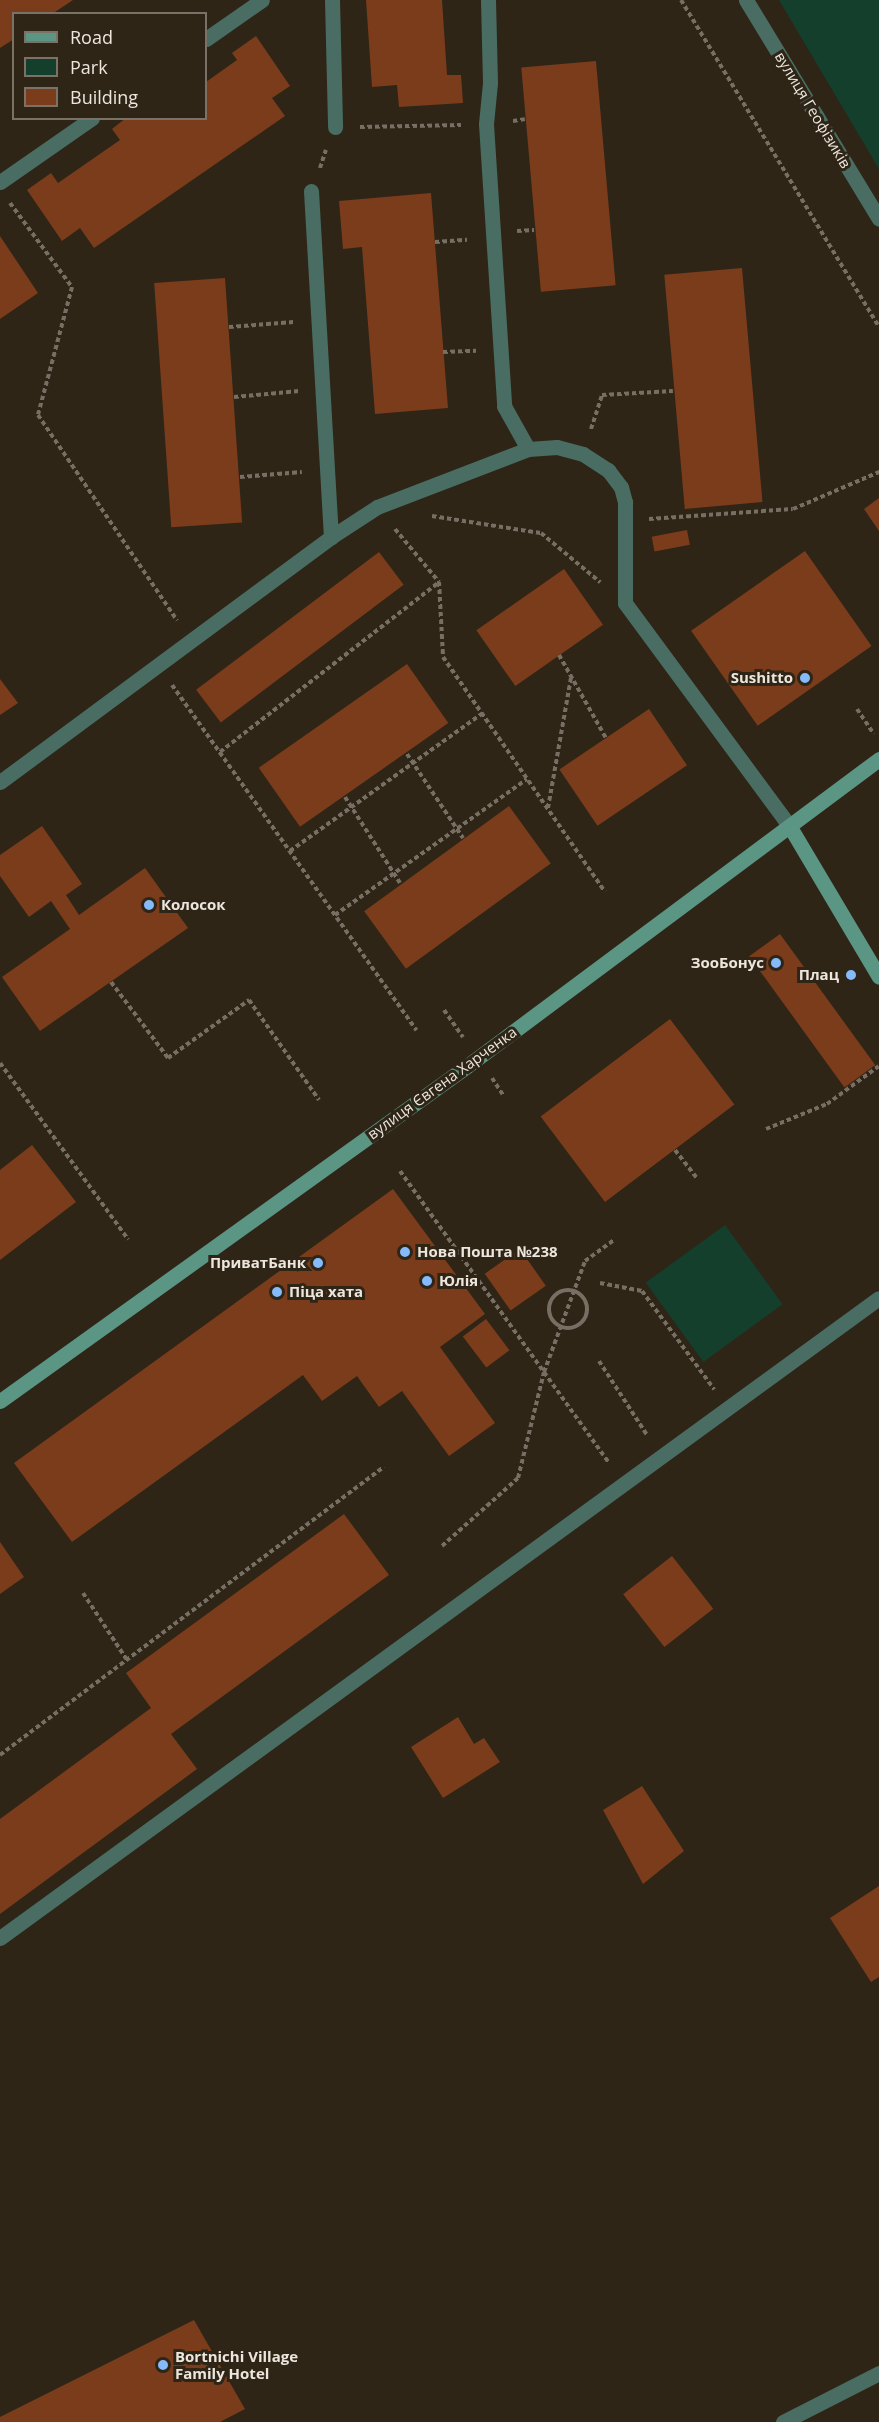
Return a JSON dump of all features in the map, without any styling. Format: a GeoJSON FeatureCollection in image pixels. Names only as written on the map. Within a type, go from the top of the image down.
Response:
{"type":"FeatureCollection","features":[{"type":"Feature","properties":{"kind":"main road","name":"вулиця Євгена Харченка"},"geometry":{"type":"LineString","coordinates":[[0,1401],[458,1073],[879,759]]}},
{"type":"Feature","properties":{"kind":"main road"},"geometry":{"type":"LineString","coordinates":[[790,827],[879,977]]}},
{"type":"Feature","properties":{"kind":"street"},"geometry":{"type":"LineString","coordinates":[[207,38],[262,0]]}},
{"type":"Feature","properties":{"kind":"street"},"geometry":{"type":"LineString","coordinates":[[332,0],[335,128]]}},
{"type":"Feature","properties":{"kind":"street"},"geometry":{"type":"LineString","coordinates":[[488,0],[490,83],[486,124],[504,406],[528,449]]}},
{"type":"Feature","properties":{"kind":"street","name":"вулиця Геофізиків"},"geometry":{"type":"LineString","coordinates":[[746,0],[879,219]]}},
{"type":"Feature","properties":{"kind":"street"},"geometry":{"type":"LineString","coordinates":[[0,182],[89,120]]}},
{"type":"Feature","properties":{"kind":"street"},"geometry":{"type":"LineString","coordinates":[[311,191],[331,537]]}},
{"type":"Feature","properties":{"kind":"street"},"geometry":{"type":"LineString","coordinates":[[0,782],[331,537],[377,507],[528,449],[557,447],[583,454],[608,470],[621,487],[624,520],[625,603],[790,827]]}},
{"type":"Feature","properties":{"kind":"street"},"geometry":{"type":"LineString","coordinates":[[0,1938],[879,1298]]}},
{"type":"Feature","properties":{"kind":"street"},"geometry":{"type":"LineString","coordinates":[[783,2422],[879,2373]]}},
{"type":"Feature","properties":{"kind":"path"},"geometry":{"type":"LineString","coordinates":[[681,0],[879,327]]}},
{"type":"Feature","properties":{"kind":"path"},"geometry":{"type":"LineString","coordinates":[[311,191],[335,128],[486,124]]}},
{"type":"Feature","properties":{"kind":"path"},"geometry":{"type":"LineString","coordinates":[[7,199],[72,287],[38,415],[191,640]]}},
{"type":"Feature","properties":{"kind":"path"},"geometry":{"type":"LineString","coordinates":[[435,242],[493,238]]}},
{"type":"Feature","properties":{"kind":"path"},"geometry":{"type":"LineString","coordinates":[[229,327],[318,320]]}},
{"type":"Feature","properties":{"kind":"path"},"geometry":{"type":"LineString","coordinates":[[234,397],[322,389]]}},
{"type":"Feature","properties":{"kind":"path"},"geometry":{"type":"LineString","coordinates":[[583,454],[602,395],[673,391]]}},
{"type":"Feature","properties":{"kind":"path"},"geometry":{"type":"LineString","coordinates":[[240,477],[327,469]]}},
{"type":"Feature","properties":{"kind":"path"},"geometry":{"type":"LineString","coordinates":[[624,520],[792,509],[879,472]]}},
{"type":"Feature","properties":{"kind":"path"},"geometry":{"type":"LineString","coordinates":[[377,507],[439,582],[443,657],[605,892]]}},
{"type":"Feature","properties":{"kind":"path"},"geometry":{"type":"LineString","coordinates":[[424,514],[541,533],[625,603]]}},
{"type":"Feature","properties":{"kind":"path"},"geometry":{"type":"LineString","coordinates":[[220,752],[439,582]]}},
{"type":"Feature","properties":{"kind":"path"},"geometry":{"type":"LineString","coordinates":[[559,655],[606,738]]}},
{"type":"Feature","properties":{"kind":"path"},"geometry":{"type":"LineString","coordinates":[[548,809],[571,677]]}},
{"type":"Feature","properties":{"kind":"path"},"geometry":{"type":"LineString","coordinates":[[171,683],[416,1030]]}},
{"type":"Feature","properties":{"kind":"path"},"geometry":{"type":"LineString","coordinates":[[856,709],[879,742]]}},
{"type":"Feature","properties":{"kind":"path"},"geometry":{"type":"LineString","coordinates":[[290,850],[483,713]]}},
{"type":"Feature","properties":{"kind":"path"},"geometry":{"type":"LineString","coordinates":[[406,754],[464,838]]}},
{"type":"Feature","properties":{"kind":"path"},"geometry":{"type":"LineString","coordinates":[[335,915],[527,779]]}},
{"type":"Feature","properties":{"kind":"path"},"geometry":{"type":"LineString","coordinates":[[345,797],[400,883]]}},
{"type":"Feature","properties":{"kind":"path"},"geometry":{"type":"LineString","coordinates":[[111,982],[168,1058],[249,1000],[319,1100]]}},
{"type":"Feature","properties":{"kind":"path"},"geometry":{"type":"LineString","coordinates":[[0,1063],[128,1239]]}},
{"type":"Feature","properties":{"kind":"path"},"geometry":{"type":"LineString","coordinates":[[766,1129],[827,1104],[879,1066]]}},
{"type":"Feature","properties":{"kind":"path"},"geometry":{"type":"LineString","coordinates":[[675,1150],[698,1179]]}},
{"type":"Feature","properties":{"kind":"path"},"geometry":{"type":"LineString","coordinates":[[400,1171],[624,1482]]}},
{"type":"Feature","properties":{"kind":"path"},"geometry":{"type":"LineString","coordinates":[[442,1546],[518,1478],[544,1372],[585,1261],[614,1240]]}},
{"type":"Feature","properties":{"kind":"path"},"geometry":{"type":"LineString","coordinates":[[600,1283],[642,1291],[727,1408]]}},
{"type":"Feature","properties":{"kind":"path"},"geometry":{"type":"LineString","coordinates":[[574,1291],[585,1301],[586,1314],[579,1324],[561,1326],[552,1317],[552,1300],[560,1292],[574,1291]]}},
{"type":"Feature","properties":{"kind":"path"},"geometry":{"type":"LineString","coordinates":[[599,1361],[660,1456]]}},
{"type":"Feature","properties":{"kind":"path"},"geometry":{"type":"LineString","coordinates":[[0,1755],[384,1467]]}},
{"type":"Feature","properties":{"kind":"path"},"geometry":{"type":"LineString","coordinates":[[82,1593],[127,1660]]}},
{"type":"Feature","properties":{"kind":"green space"},"geometry":{"type":"Polygon","coordinates":[[[779,0],[879,0],[879,169],[779,0]]]}},
{"type":"Feature","properties":{"kind":"green space"},"geometry":{"type":"Polygon","coordinates":[[[725,1225],[783,1304],[703,1362],[646,1283],[725,1225]]]}},
{"type":"Feature","properties":{"kind":"building"},"geometry":{"type":"Polygon","coordinates":[[[0,0],[73,0],[55,12],[12,12],[12,40],[0,48],[0,0]]]}},
{"type":"Feature","properties":{"kind":"building"},"geometry":{"type":"Polygon","coordinates":[[[366,0],[442,0],[447,75],[461,75],[463,103],[399,107],[397,85],[372,87],[366,0]]]}},
{"type":"Feature","properties":{"kind":"building"},"geometry":{"type":"Polygon","coordinates":[[[256,36],[290,86],[272,98],[285,116],[94,248],[80,228],[62,241],[27,190],[51,173],[58,183],[120,140],[112,129],[123,120],[207,120],[207,81],[237,60],[232,53],[256,36]]]}},
{"type":"Feature","properties":{"kind":"building"},"geometry":{"type":"Polygon","coordinates":[[[596,61],[616,285],[541,292],[521,68],[596,61]]]}},
{"type":"Feature","properties":{"kind":"building"},"geometry":{"type":"Polygon","coordinates":[[[431,193],[448,408],[375,414],[362,247],[343,249],[339,201],[431,193]]]}},
{"type":"Feature","properties":{"kind":"building"},"geometry":{"type":"Polygon","coordinates":[[[0,236],[38,293],[0,319],[0,236]]]}},
{"type":"Feature","properties":{"kind":"building"},"geometry":{"type":"Polygon","coordinates":[[[742,268],[762,502],[685,509],[664,275],[742,268]]]}},
{"type":"Feature","properties":{"kind":"building"},"geometry":{"type":"Polygon","coordinates":[[[225,278],[242,522],[171,527],[154,283],[225,278]]]}},
{"type":"Feature","properties":{"kind":"building"},"geometry":{"type":"Polygon","coordinates":[[[879,498],[879,531],[864,509],[879,498]]]}},
{"type":"Feature","properties":{"kind":"building"},"geometry":{"type":"Polygon","coordinates":[[[687,530],[690,545],[655,552],[652,537],[687,530]]]}},
{"type":"Feature","properties":{"kind":"building"},"geometry":{"type":"Polygon","coordinates":[[[805,551],[872,646],[758,726],[691,631],[805,551]]]}},
{"type":"Feature","properties":{"kind":"building"},"geometry":{"type":"Polygon","coordinates":[[[379,552],[404,585],[221,723],[196,690],[379,552]]]}},
{"type":"Feature","properties":{"kind":"building"},"geometry":{"type":"Polygon","coordinates":[[[564,569],[603,625],[515,686],[476,630],[564,569]]]}},
{"type":"Feature","properties":{"kind":"building"},"geometry":{"type":"Polygon","coordinates":[[[407,664],[448,723],[300,827],[259,768],[407,664]]]}},
{"type":"Feature","properties":{"kind":"building"},"geometry":{"type":"Polygon","coordinates":[[[0,679],[18,703],[0,715],[0,679]]]}},
{"type":"Feature","properties":{"kind":"building"},"geometry":{"type":"Polygon","coordinates":[[[649,709],[687,765],[597,826],[559,769],[649,709]]]}},
{"type":"Feature","properties":{"kind":"building"},"geometry":{"type":"Polygon","coordinates":[[[509,806],[551,863],[406,969],[364,911],[509,806]]]}},
{"type":"Feature","properties":{"kind":"building"},"geometry":{"type":"Polygon","coordinates":[[[42,826],[82,884],[66,895],[79,915],[145,868],[188,928],[40,1031],[2,977],[70,929],[51,901],[29,917],[0,876],[0,855],[42,826]]]}},
{"type":"Feature","properties":{"kind":"building"},"geometry":{"type":"Polygon","coordinates":[[[780,934],[875,1065],[844,1087],[749,956],[780,934]]]}},
{"type":"Feature","properties":{"kind":"building"},"geometry":{"type":"Polygon","coordinates":[[[670,1019],[734,1104],[605,1202],[541,1116],[670,1019]]]}},
{"type":"Feature","properties":{"kind":"building"},"geometry":{"type":"Polygon","coordinates":[[[32,1145],[76,1202],[0,1260],[0,1170],[32,1145]]]}},
{"type":"Feature","properties":{"kind":"building"},"geometry":{"type":"Polygon","coordinates":[[[393,1189],[485,1314],[440,1347],[495,1423],[449,1456],[402,1391],[379,1407],[357,1376],[322,1401],[303,1375],[72,1542],[14,1463],[393,1189]]]}},
{"type":"Feature","properties":{"kind":"building"},"geometry":{"type":"Polygon","coordinates":[[[520,1249],[546,1286],[511,1311],[485,1274],[520,1249]]]}},
{"type":"Feature","properties":{"kind":"building"},"geometry":{"type":"Polygon","coordinates":[[[486,1319],[509,1350],[486,1368],[463,1336],[486,1319]]]}},
{"type":"Feature","properties":{"kind":"building"},"geometry":{"type":"Polygon","coordinates":[[[344,1514],[389,1575],[171,1734],[197,1769],[0,1914],[0,1819],[151,1708],[126,1673],[344,1514]]]}},
{"type":"Feature","properties":{"kind":"building"},"geometry":{"type":"Polygon","coordinates":[[[0,1542],[24,1577],[0,1594],[0,1542]]]}},
{"type":"Feature","properties":{"kind":"building"},"geometry":{"type":"Polygon","coordinates":[[[672,1556],[713,1609],[664,1647],[623,1594],[672,1556]]]}},
{"type":"Feature","properties":{"kind":"building"},"geometry":{"type":"Polygon","coordinates":[[[458,1717],[474,1744],[484,1738],[500,1762],[443,1798],[411,1747],[458,1717]]]}},
{"type":"Feature","properties":{"kind":"building"},"geometry":{"type":"Polygon","coordinates":[[[642,1786],[684,1851],[643,1884],[603,1810],[642,1786]]]}},
{"type":"Feature","properties":{"kind":"building"},"geometry":{"type":"Polygon","coordinates":[[[879,1886],[879,1977],[871,1982],[830,1918],[879,1886]]]}},
{"type":"Feature","properties":{"kind":"building","name":"Bortnichi Village Family Hotel"},"geometry":{"type":"Polygon","coordinates":[[[194,2320],[245,2409],[220,2422],[0,2422],[0,2417],[194,2320]]]}},
{"type":"Feature","properties":{"kind":"place","name":"Sushitto"},"geometry":{"type":"Point","coordinates":[805,678]}},
{"type":"Feature","properties":{"kind":"place","name":"Колосок"},"geometry":{"type":"Point","coordinates":[149,905]}},
{"type":"Feature","properties":{"kind":"place","name":"ЗооБонус"},"geometry":{"type":"Point","coordinates":[776,963]}},
{"type":"Feature","properties":{"kind":"place","name":"Плац"},"geometry":{"type":"Point","coordinates":[851,975]}},
{"type":"Feature","properties":{"kind":"place","name":"Нова Пошта №238"},"geometry":{"type":"Point","coordinates":[405,1252]}},
{"type":"Feature","properties":{"kind":"place","name":"ПриватБанк"},"geometry":{"type":"Point","coordinates":[318,1263]}},
{"type":"Feature","properties":{"kind":"place","name":"Юлія"},"geometry":{"type":"Point","coordinates":[427,1281]}},
{"type":"Feature","properties":{"kind":"place","name":"Піца хата"},"geometry":{"type":"Point","coordinates":[277,1292]}},
{"type":"Feature","properties":{"kind":"place","name":"Bortnichi Village Family Hotel"},"geometry":{"type":"Point","coordinates":[163,2365]}}]}
